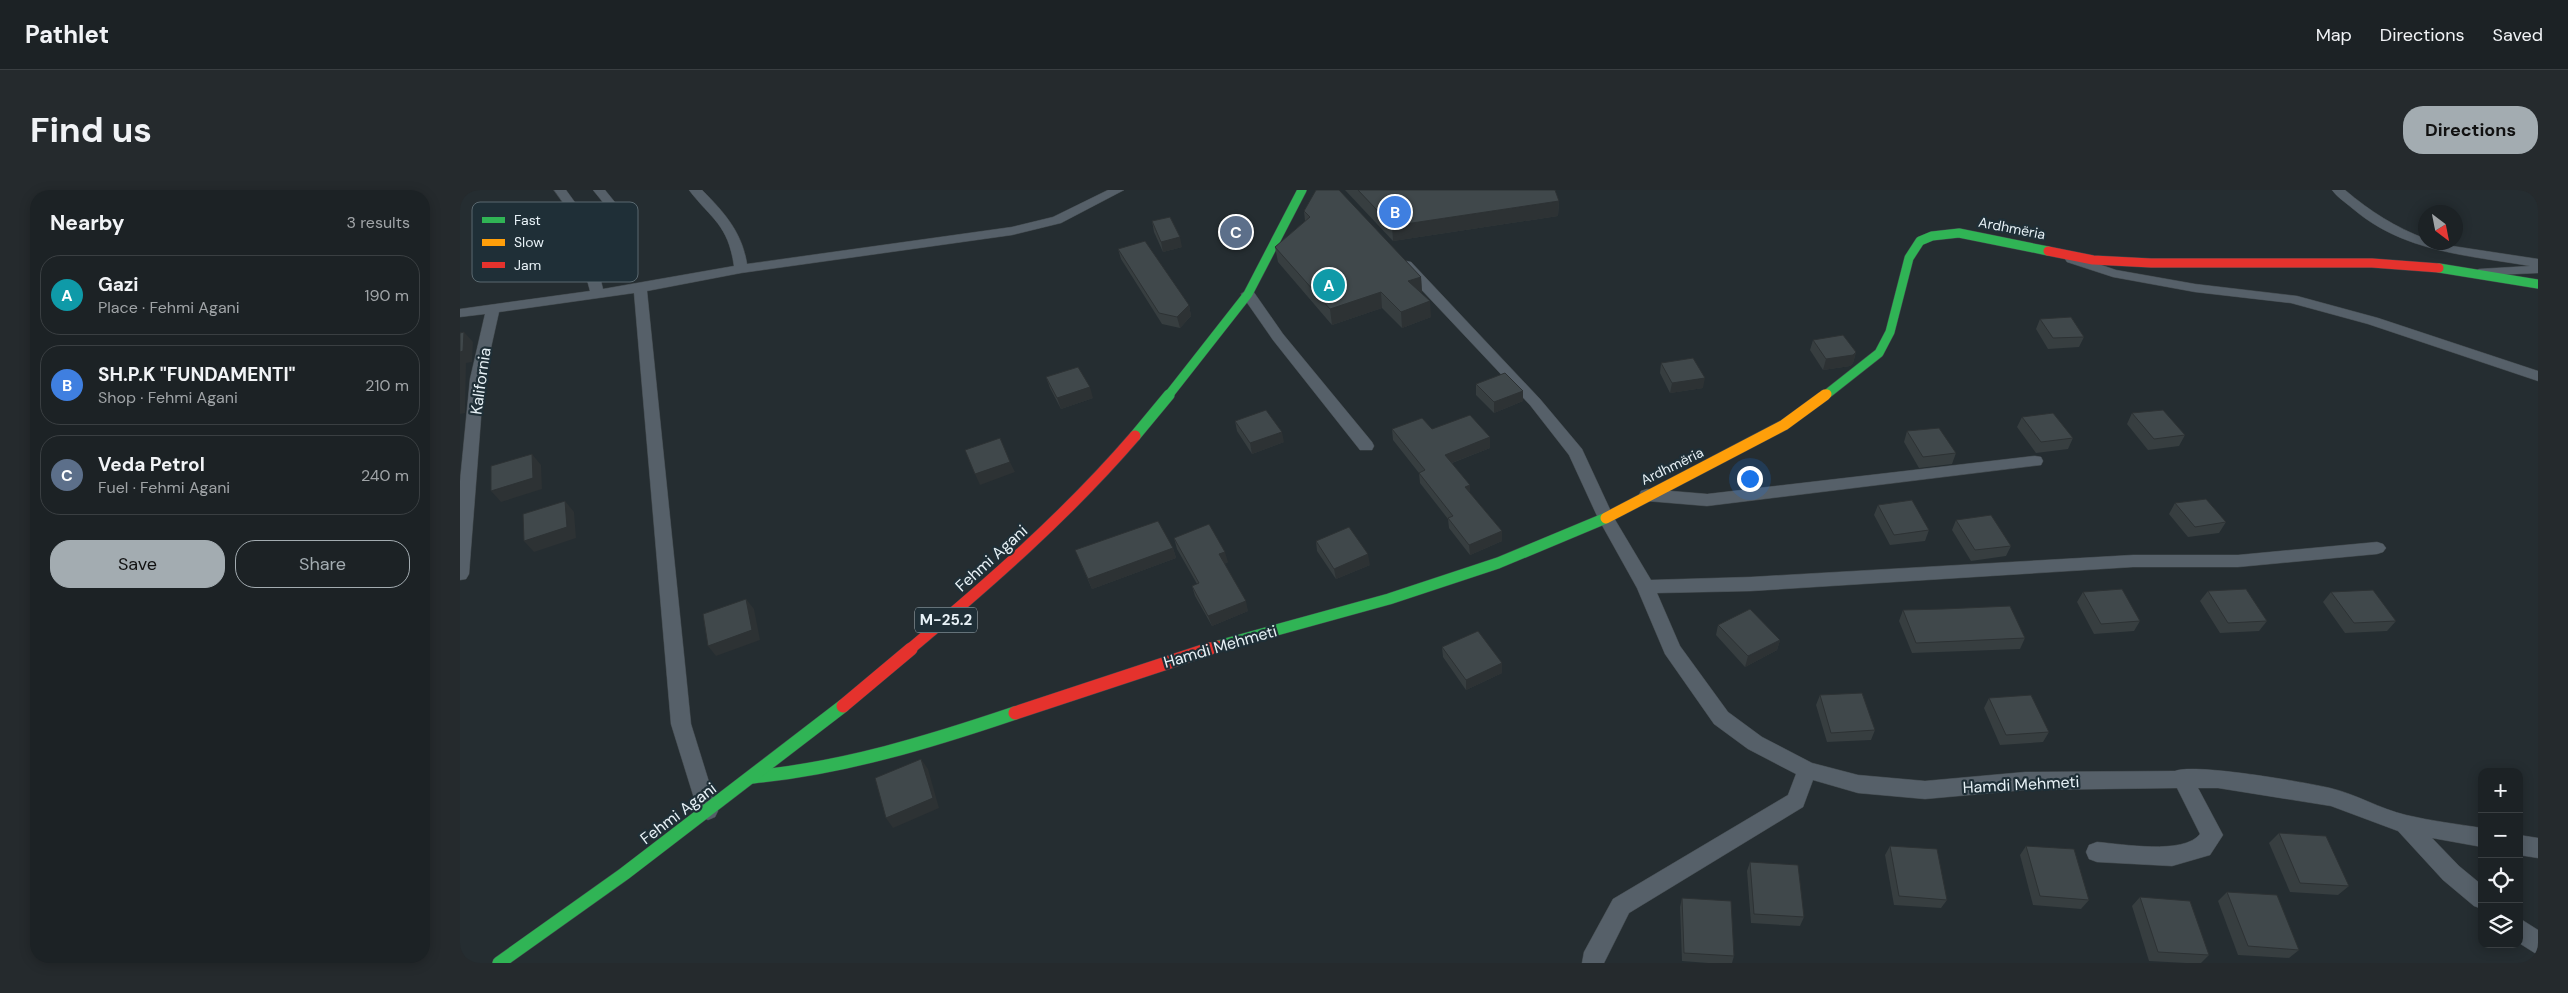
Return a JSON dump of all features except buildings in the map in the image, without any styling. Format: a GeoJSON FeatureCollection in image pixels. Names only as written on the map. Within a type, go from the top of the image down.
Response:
{"type":"FeatureCollection","features":[{"type":"Feature","properties":{"kind":"street"},"geometry":{"type":"LineString","coordinates":[[560,190],[569,202]]}},
{"type":"Feature","properties":{"kind":"street"},"geometry":{"type":"LineString","coordinates":[[599,190],[609,202]]}},
{"type":"Feature","properties":{"kind":"street"},"geometry":{"type":"LineString","coordinates":[[695,190],[724,218],[739,246],[741,269]]}},
{"type":"Feature","properties":{"kind":"street"},"geometry":{"type":"LineString","coordinates":[[460,313],[640,288],[741,269],[964,240],[1028,228],[1075,213],[1118,190]]}},
{"type":"Feature","properties":{"kind":"street","name":"Fehmi Agani"},"geometry":{"type":"LineString","coordinates":[[499,963],[753,777],[858,695],[1007,568],[1098,479],[1187,374],[1248,294],[1302,190]]}},
{"type":"Feature","properties":{"kind":"street"},"geometry":{"type":"LineString","coordinates":[[2338,190],[2366,214],[2392,230],[2431,246],[2538,263]]}},
{"type":"Feature","properties":{"kind":"street","name":"Ardhmëria"},"geometry":{"type":"LineString","coordinates":[[1606,518],[1784,425],[1879,353],[1890,332],[1909,258],[1920,241],[1932,236],[1959,233],[2094,260],[2152,263],[2372,263],[2475,273],[2538,284]]}},
{"type":"Feature","properties":{"kind":"street"},"geometry":{"type":"LineString","coordinates":[[2041,248],[2114,273],[2194,288],[2292,299],[2373,321],[2538,376]]}},
{"type":"Feature","properties":{"kind":"street"},"geometry":{"type":"LineString","coordinates":[[1397,256],[1536,402],[1576,453],[1606,518]]}},
{"type":"Feature","properties":{"kind":"street"},"geometry":{"type":"LineString","coordinates":[[2475,273],[2538,269]]}},
{"type":"Feature","properties":{"kind":"street"},"geometry":{"type":"LineString","coordinates":[[594,282],[596,293]]}},
{"type":"Feature","properties":{"kind":"street"},"geometry":{"type":"LineString","coordinates":[[640,288],[681,724],[708,811]]}},
{"type":"Feature","properties":{"kind":"street"},"geometry":{"type":"LineString","coordinates":[[1248,294],[1278,338],[1366,446]]}},
{"type":"Feature","properties":{"kind":"street","name":"Kalifornia"},"geometry":{"type":"LineString","coordinates":[[460,574],[477,379],[493,308]]}},
{"type":"Feature","properties":{"kind":"street"},"geometry":{"type":"LineString","coordinates":[[1647,495],[1707,500],[2035,461]]}},
{"type":"Feature","properties":{"kind":"street","name":"Hamdi Mehmeti"},"geometry":{"type":"LineString","coordinates":[[753,777],[797,774],[851,764],[925,743],[1185,655],[1389,599],[1489,566],[1606,518],[1646,586],[1672,649],[1721,718],[1755,743],[1807,770],[1858,784],[1925,790],[2025,781],[2182,777],[2218,779],[2331,797],[2404,824],[2478,837]]}},
{"type":"Feature","properties":{"kind":"street"},"geometry":{"type":"LineString","coordinates":[[1646,586],[1751,584],[2133,561],[2238,561],[2377,548]]}},
{"type":"Feature","properties":{"kind":"street"},"geometry":{"type":"LineString","coordinates":[[1593,963],[1592,960],[1621,906],[1796,801],[1807,770]]}},
{"type":"Feature","properties":{"kind":"street"},"geometry":{"type":"LineString","coordinates":[[2097,852],[2172,856],[2202,848],[2212,835],[2182,777]]}},
{"type":"Feature","properties":{"kind":"street"},"geometry":{"type":"LineString","coordinates":[[2404,824],[2451,874],[2478,895]]}},
{"type":"Feature","properties":{"kind":"street"},"geometry":{"type":"LineString","coordinates":[[2523,846],[2538,848]]}},
{"type":"Feature","properties":{"kind":"street"},"geometry":{"type":"LineString","coordinates":[[2523,932],[2538,944]]}},
{"type":"Feature","properties":{"kind":"traffic: fast"},"geometry":{"type":"LineString","coordinates":[[1135,436],[1187,374],[1248,294],[1302,190]]}},
{"type":"Feature","properties":{"kind":"traffic: fast"},"geometry":{"type":"LineString","coordinates":[[1827,394],[1879,353],[1890,332],[1909,258],[1920,241],[1932,236],[1959,233],[2048,251]]}},
{"type":"Feature","properties":{"kind":"traffic: fast"},"geometry":{"type":"LineString","coordinates":[[2439,268],[2538,284]]}},
{"type":"Feature","properties":{"kind":"traffic: fast"},"geometry":{"type":"LineString","coordinates":[[1218,646],[1389,599],[1498,563],[1606,518]]}},
{"type":"Feature","properties":{"kind":"traffic: fast"},"geometry":{"type":"LineString","coordinates":[[499,963],[624,874],[843,706]]}},
{"type":"Feature","properties":{"kind":"traffic: fast"},"geometry":{"type":"LineString","coordinates":[[753,777],[821,769],[854,762],[886,754],[1015,713]]}},
{"type":"Feature","properties":{"kind":"traffic: slow"},"geometry":{"type":"LineString","coordinates":[[1606,518],[1784,425],[1827,394]]}},
{"type":"Feature","properties":{"kind":"traffic: jam"},"geometry":{"type":"LineString","coordinates":[[2048,251],[2093,260],[2151,263],[2372,263],[2439,268]]}},
{"type":"Feature","properties":{"kind":"traffic: jam"},"geometry":{"type":"LineString","coordinates":[[843,706],[1007,568],[1098,479],[1135,436]]}},
{"type":"Feature","properties":{"kind":"traffic: jam"},"geometry":{"type":"LineString","coordinates":[[1015,713],[1218,646]]}},
{"type":"Feature","properties":{"kind":"place","name":"SH.P.K \"FUNDAMENTI\""},"geometry":{"type":"Point","coordinates":[1395,212]}},
{"type":"Feature","properties":{"kind":"place","name":"Veda Petrol"},"geometry":{"type":"Point","coordinates":[1236,232]}},
{"type":"Feature","properties":{"kind":"place","name":"Gazi"},"geometry":{"type":"Point","coordinates":[1329,285]}}]}
